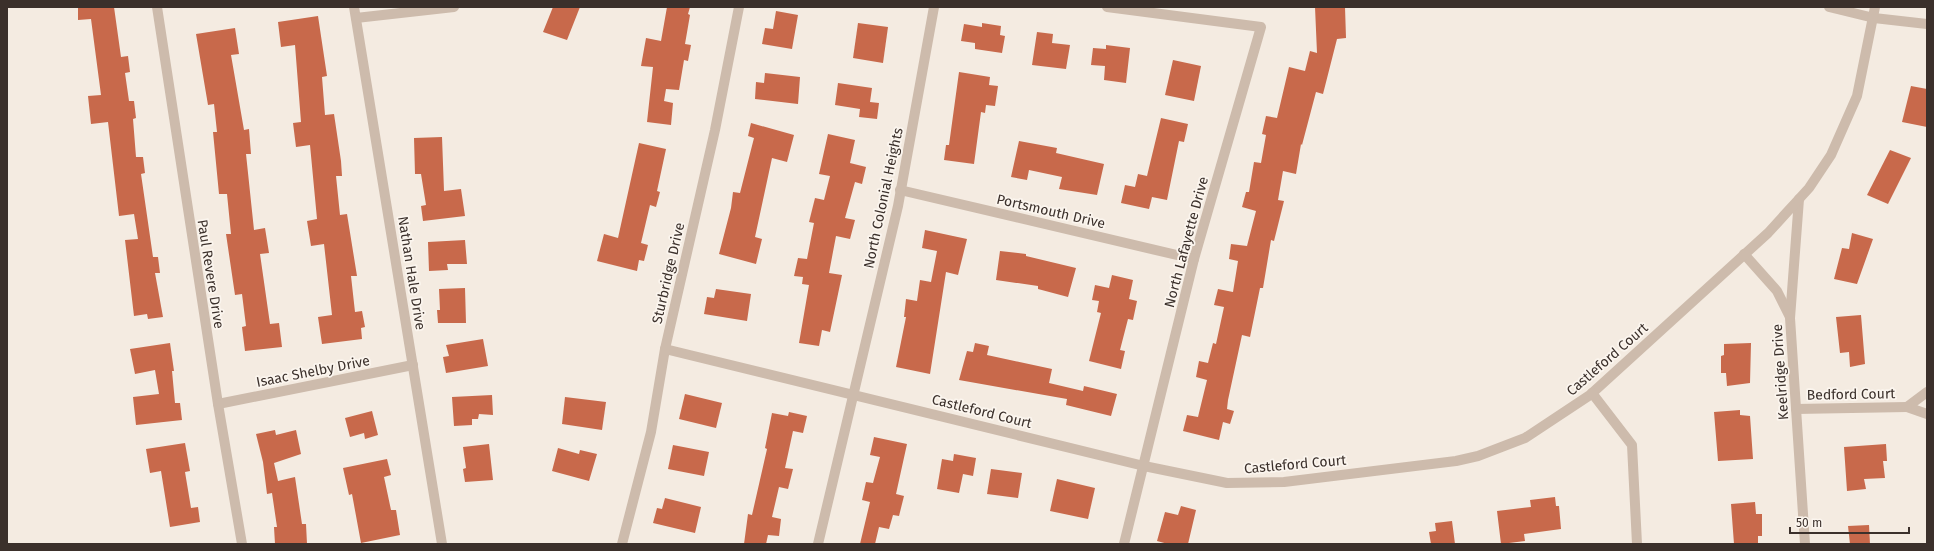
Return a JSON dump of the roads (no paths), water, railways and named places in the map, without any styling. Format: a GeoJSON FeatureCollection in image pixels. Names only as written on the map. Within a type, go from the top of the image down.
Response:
{"type":"FeatureCollection","features":[{"type":"Feature","properties":{"kind":"street","name":"Paul Revere Drive"},"geometry":{"type":"LineString","coordinates":[[157,7],[218,404],[242,544]]}},
{"type":"Feature","properties":{"kind":"street","name":"Nathan Hale Drive"},"geometry":{"type":"LineString","coordinates":[[354,7],[442,544]]}},
{"type":"Feature","properties":{"kind":"street"},"geometry":{"type":"LineString","coordinates":[[356,18],[454,7]]}},
{"type":"Feature","properties":{"kind":"street","name":"Sturbridge Drive"},"geometry":{"type":"LineString","coordinates":[[622,544],[651,432],[665,349],[715,130],[739,7]]}},
{"type":"Feature","properties":{"kind":"street","name":"North Colonial Heights"},"geometry":{"type":"LineString","coordinates":[[818,544],[854,394],[900,190],[934,7]]}},
{"type":"Feature","properties":{"kind":"street","name":"North Lafayette Drive"},"geometry":{"type":"LineString","coordinates":[[1107,7],[1261,26],[1194,259],[1124,544]]}},
{"type":"Feature","properties":{"kind":"street"},"geometry":{"type":"LineString","coordinates":[[1829,7],[1874,18],[1927,24]]}},
{"type":"Feature","properties":{"kind":"street","name":"Castleford Court"},"geometry":{"type":"LineString","coordinates":[[665,349],[1144,466],[1227,483],[1284,482],[1456,461],[1478,456],[1525,438],[1592,393],[1768,232],[1800,199],[1832,155],[1857,96],[1874,18],[1875,7]]}},
{"type":"Feature","properties":{"kind":"street","name":"Portsmouth Drive"},"geometry":{"type":"LineString","coordinates":[[900,190],[1194,259]]}},
{"type":"Feature","properties":{"kind":"street","name":"Keelridge Drive"},"geometry":{"type":"LineString","coordinates":[[1800,199],[1790,318],[1805,544]]}},
{"type":"Feature","properties":{"kind":"street"},"geometry":{"type":"LineString","coordinates":[[1744,254],[1778,291],[1790,318]]}},
{"type":"Feature","properties":{"kind":"street","name":"Isaac Shelby Drive"},"geometry":{"type":"LineString","coordinates":[[218,404],[413,365]]}},
{"type":"Feature","properties":{"kind":"street","name":"Bedford Court"},"geometry":{"type":"LineString","coordinates":[[1907,407],[1927,392]]}},
{"type":"Feature","properties":{"kind":"street"},"geometry":{"type":"LineString","coordinates":[[1592,393],[1632,445],[1637,544]]}},
{"type":"Feature","properties":{"kind":"street","name":"Bedford Court"},"geometry":{"type":"LineString","coordinates":[[1796,409],[1907,407],[1927,414]]}}]}
